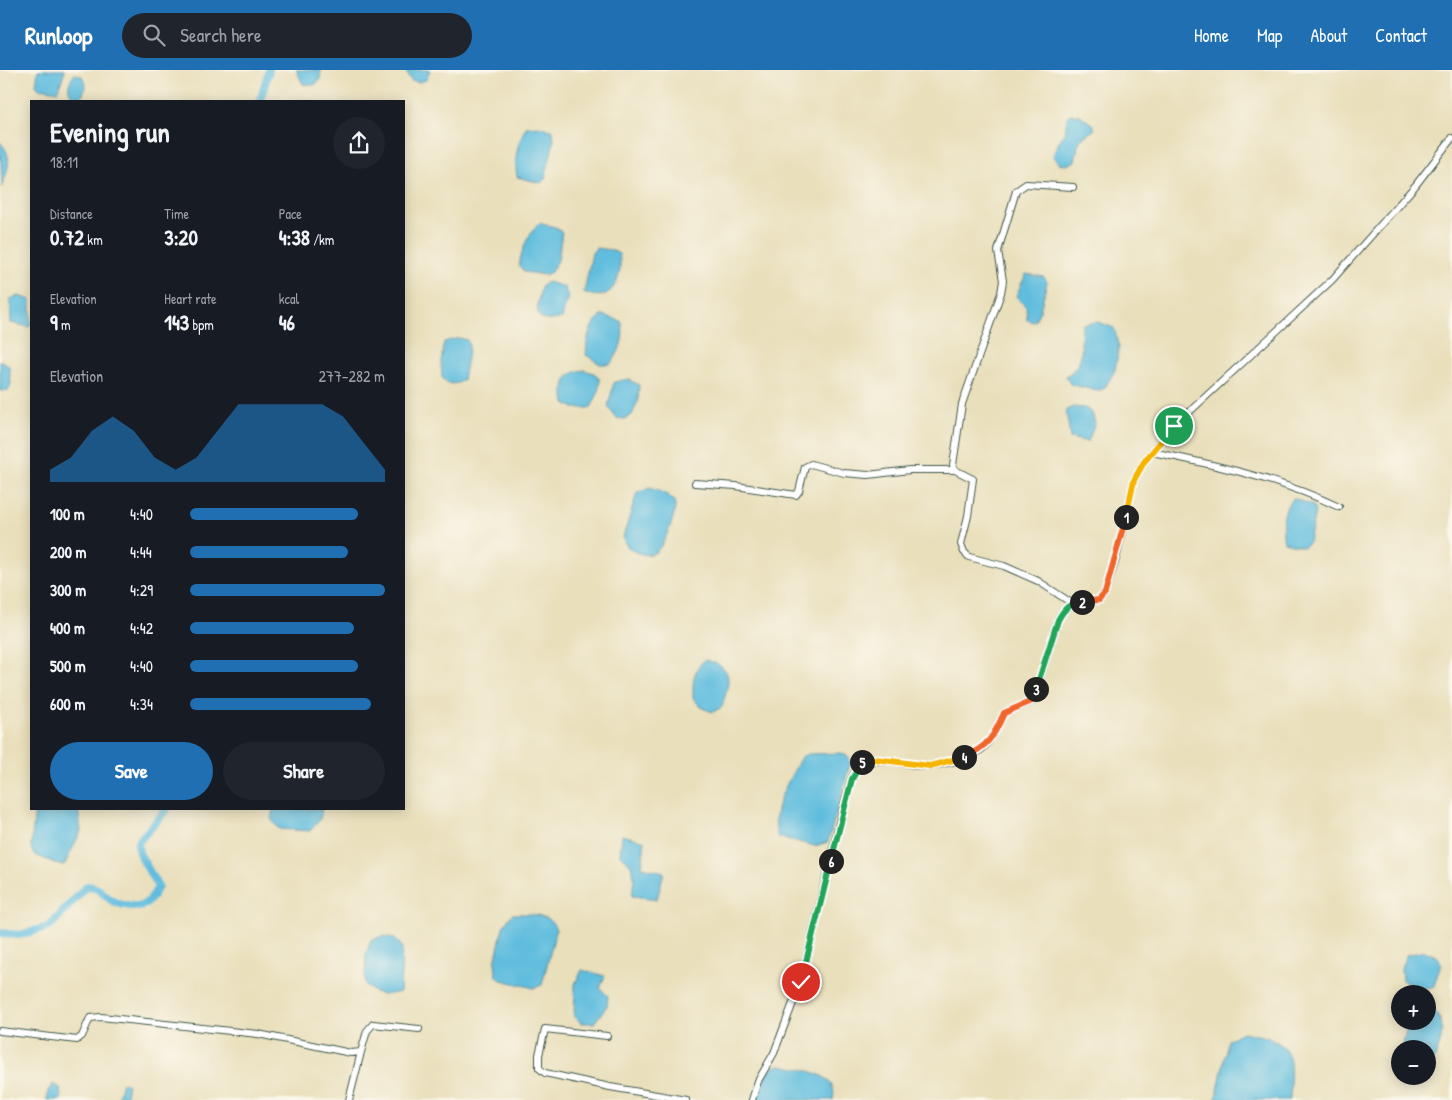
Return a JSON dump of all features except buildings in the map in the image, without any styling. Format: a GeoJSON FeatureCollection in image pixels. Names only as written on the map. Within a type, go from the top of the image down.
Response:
{"type":"FeatureCollection","features":[{"type":"Feature","properties":{"kind":"street"},"geometry":{"type":"LineString","coordinates":[[752,1100],[758,1081],[774,1053],[801,982],[839,822],[852,779],[860,763],[875,759],[930,766],[954,761],[982,749],[998,727],[1004,713],[1032,701],[1058,620],[1064,609],[1073,604],[1099,600],[1105,593],[1116,559],[1134,480],[1152,452],[1174,426],[1332,280],[1415,186],[1452,138]]}},
{"type":"Feature","properties":{"kind":"street"},"geometry":{"type":"LineString","coordinates":[[956,470],[953,464],[962,404],[1001,293],[1004,281],[998,251],[1016,191],[1026,184],[1073,187]]}},
{"type":"Feature","properties":{"kind":"street"},"geometry":{"type":"LineString","coordinates":[[1152,452],[1237,470],[1314,495],[1339,506]]}},
{"type":"Feature","properties":{"kind":"street"},"geometry":{"type":"LineString","coordinates":[[695,483],[796,495],[799,491],[805,467],[810,464],[844,473],[868,475],[910,470],[956,470],[973,479],[968,516],[961,544],[964,552],[969,557],[1004,566],[1038,581],[1073,604]]}},
{"type":"Feature","properties":{"kind":"street"},"geometry":{"type":"LineString","coordinates":[[0,1031],[77,1040],[82,1036],[90,1018],[102,1017],[258,1034],[350,1053],[361,1052]]}},
{"type":"Feature","properties":{"kind":"street"},"geometry":{"type":"LineString","coordinates":[[349,1100],[367,1031],[373,1024],[419,1029]]}},
{"type":"Feature","properties":{"kind":"street"},"geometry":{"type":"LineString","coordinates":[[607,1036],[545,1029],[538,1068],[545,1073],[610,1087],[686,1100]]}},
{"type":"Feature","properties":{"kind":"water"},"geometry":{"type":"Polygon","coordinates":[[[38,70],[65,70],[58,91],[39,88],[36,85],[38,70]]]}},
{"type":"Feature","properties":{"kind":"water"},"geometry":{"type":"Polygon","coordinates":[[[296,70],[321,70],[320,79],[315,85],[303,84],[296,70]]]}},
{"type":"Feature","properties":{"kind":"water"},"geometry":{"type":"Polygon","coordinates":[[[405,70],[430,70],[426,80],[419,82],[411,81],[405,70]]]}},
{"type":"Feature","properties":{"kind":"water"},"geometry":{"type":"Polygon","coordinates":[[[75,74],[82,76],[86,83],[83,95],[76,98],[70,94],[69,90],[71,80],[75,74]]]}},
{"type":"Feature","properties":{"kind":"water"},"geometry":{"type":"Polygon","coordinates":[[[1070,114],[1080,115],[1094,125],[1094,130],[1079,142],[1075,161],[1067,165],[1060,164],[1053,156],[1070,114]]]}},
{"type":"Feature","properties":{"kind":"water"},"geometry":{"type":"Polygon","coordinates":[[[539,126],[553,131],[554,141],[545,179],[541,183],[517,177],[516,164],[518,145],[526,127],[539,126]]]}},
{"type":"Feature","properties":{"kind":"water"},"geometry":{"type":"Polygon","coordinates":[[[0,142],[8,158],[8,169],[2,187],[0,142]]]}},
{"type":"Feature","properties":{"kind":"water"},"geometry":{"type":"Polygon","coordinates":[[[539,223],[555,227],[562,232],[558,260],[551,272],[545,275],[524,272],[519,265],[526,243],[539,223]]]}},
{"type":"Feature","properties":{"kind":"water"},"geometry":{"type":"Polygon","coordinates":[[[596,248],[612,250],[619,254],[620,263],[617,280],[614,287],[602,295],[584,292],[592,253],[596,248]]]}},
{"type":"Feature","properties":{"kind":"water"},"geometry":{"type":"Polygon","coordinates":[[[1026,274],[1044,277],[1047,282],[1040,311],[1034,322],[1027,320],[1026,307],[1016,296],[1026,274]]]}},
{"type":"Feature","properties":{"kind":"water"},"geometry":{"type":"Polygon","coordinates":[[[548,282],[564,287],[568,296],[562,318],[545,320],[538,313],[538,301],[542,285],[548,282]]]}},
{"type":"Feature","properties":{"kind":"water"},"geometry":{"type":"Polygon","coordinates":[[[19,296],[30,300],[29,327],[11,323],[10,299],[19,296]]]}},
{"type":"Feature","properties":{"kind":"water"},"geometry":{"type":"Polygon","coordinates":[[[603,315],[621,321],[623,332],[617,355],[610,364],[600,364],[586,355],[591,328],[603,315]]]}},
{"type":"Feature","properties":{"kind":"water"},"geometry":{"type":"Polygon","coordinates":[[[1098,322],[1114,328],[1119,347],[1115,370],[1105,388],[1097,391],[1070,384],[1066,376],[1078,364],[1080,358],[1083,324],[1098,322]]]}},
{"type":"Feature","properties":{"kind":"water"},"geometry":{"type":"Polygon","coordinates":[[[459,338],[467,340],[469,346],[463,380],[455,384],[446,382],[442,377],[441,362],[444,342],[459,338]]]}},
{"type":"Feature","properties":{"kind":"water"},"geometry":{"type":"Polygon","coordinates":[[[0,361],[9,366],[11,384],[9,390],[0,391],[0,361]]]}},
{"type":"Feature","properties":{"kind":"water"},"geometry":{"type":"Polygon","coordinates":[[[584,370],[594,373],[600,380],[599,391],[591,408],[574,408],[565,403],[564,385],[572,374],[584,370]]]}},
{"type":"Feature","properties":{"kind":"water"},"geometry":{"type":"Polygon","coordinates":[[[628,379],[639,385],[638,401],[632,415],[625,419],[616,418],[608,407],[614,382],[628,379]]]}},
{"type":"Feature","properties":{"kind":"water"},"geometry":{"type":"Polygon","coordinates":[[[1073,407],[1085,408],[1092,413],[1095,423],[1088,442],[1070,438],[1066,410],[1073,407]]]}},
{"type":"Feature","properties":{"kind":"water"},"geometry":{"type":"Polygon","coordinates":[[[650,488],[669,496],[675,505],[670,527],[660,547],[655,553],[646,555],[630,549],[623,537],[637,493],[650,488]]]}},
{"type":"Feature","properties":{"kind":"water"},"geometry":{"type":"Polygon","coordinates":[[[1293,498],[1313,506],[1315,512],[1309,542],[1303,547],[1284,542],[1283,518],[1289,502],[1293,498]]]}},
{"type":"Feature","properties":{"kind":"water"},"geometry":{"type":"Polygon","coordinates":[[[705,660],[722,667],[728,677],[727,690],[722,707],[713,712],[702,708],[693,698],[695,672],[705,660]]]}},
{"type":"Feature","properties":{"kind":"water"},"geometry":{"type":"Polygon","coordinates":[[[842,753],[849,757],[850,764],[828,842],[815,846],[778,837],[776,817],[778,807],[786,785],[801,757],[808,754],[842,753]]]}},
{"type":"Feature","properties":{"kind":"water"},"geometry":{"type":"Polygon","coordinates":[[[35,810],[78,810],[81,831],[65,864],[62,866],[33,854],[31,846],[35,810]]]}},
{"type":"Feature","properties":{"kind":"water"},"geometry":{"type":"Polygon","coordinates":[[[273,810],[322,810],[320,819],[310,831],[279,829],[271,819],[273,810]]]}},
{"type":"Feature","properties":{"kind":"water"},"geometry":{"type":"Polygon","coordinates":[[[622,835],[645,841],[642,867],[664,872],[657,899],[632,896],[634,873],[630,864],[620,855],[622,835]]]}},
{"type":"Feature","properties":{"kind":"water"},"geometry":{"type":"Polygon","coordinates":[[[512,914],[532,914],[544,917],[553,924],[556,930],[542,985],[534,988],[501,980],[496,975],[495,962],[503,927],[512,914]]]}},
{"type":"Feature","properties":{"kind":"water"},"geometry":{"type":"Polygon","coordinates":[[[383,936],[395,939],[402,948],[400,992],[381,994],[373,991],[365,984],[366,955],[371,940],[383,936]]]}},
{"type":"Feature","properties":{"kind":"water"},"geometry":{"type":"Polygon","coordinates":[[[1425,951],[1438,957],[1441,963],[1434,985],[1412,985],[1402,980],[1401,968],[1406,955],[1425,951]]]}},
{"type":"Feature","properties":{"kind":"water"},"geometry":{"type":"Polygon","coordinates":[[[582,970],[605,976],[600,988],[608,996],[607,1006],[594,1023],[581,1023],[574,1016],[575,984],[582,970]]]}},
{"type":"Feature","properties":{"kind":"water"},"geometry":{"type":"Polygon","coordinates":[[[1436,1015],[1440,1019],[1442,1034],[1436,1056],[1436,1040],[1404,1040],[1406,1030],[1436,1030],[1436,1015]]]}},
{"type":"Feature","properties":{"kind":"water"},"geometry":{"type":"Polygon","coordinates":[[[1242,1032],[1272,1040],[1287,1051],[1291,1070],[1290,1100],[1216,1100],[1228,1040],[1242,1032]]]}},
{"type":"Feature","properties":{"kind":"water"},"geometry":{"type":"Polygon","coordinates":[[[779,1065],[806,1070],[824,1077],[830,1083],[833,1090],[833,1100],[757,1100],[767,1075],[774,1067],[779,1065]]]}},
{"type":"Feature","properties":{"kind":"water"},"geometry":{"type":"Polygon","coordinates":[[[122,1082],[128,1085],[125,1100],[117,1100],[122,1082]]]}},
{"type":"Feature","properties":{"kind":"water"},"geometry":{"type":"Polygon","coordinates":[[[53,1084],[60,1088],[61,1100],[47,1100],[48,1091],[53,1084]]]}},
{"type":"Feature","properties":{"kind":"waterway"},"geometry":{"type":"LineString","coordinates":[[260,100],[269,70]]}},
{"type":"Feature","properties":{"kind":"waterway"},"geometry":{"type":"LineString","coordinates":[[0,933],[19,935],[49,927],[87,886],[99,890],[111,900],[124,905],[140,907],[150,900],[158,887],[139,853],[138,842],[166,810]]}},
{"type":"Feature","properties":{"kind":"route"},"geometry":{"type":"LineString","coordinates":[[801,982],[839,822],[852,779],[860,763],[875,759],[930,766],[954,761],[982,749],[998,727],[1004,713],[1032,701],[1058,620],[1064,609],[1077,602],[1099,600],[1105,593],[1116,559],[1134,480],[1144,462],[1174,426]]}}]}
